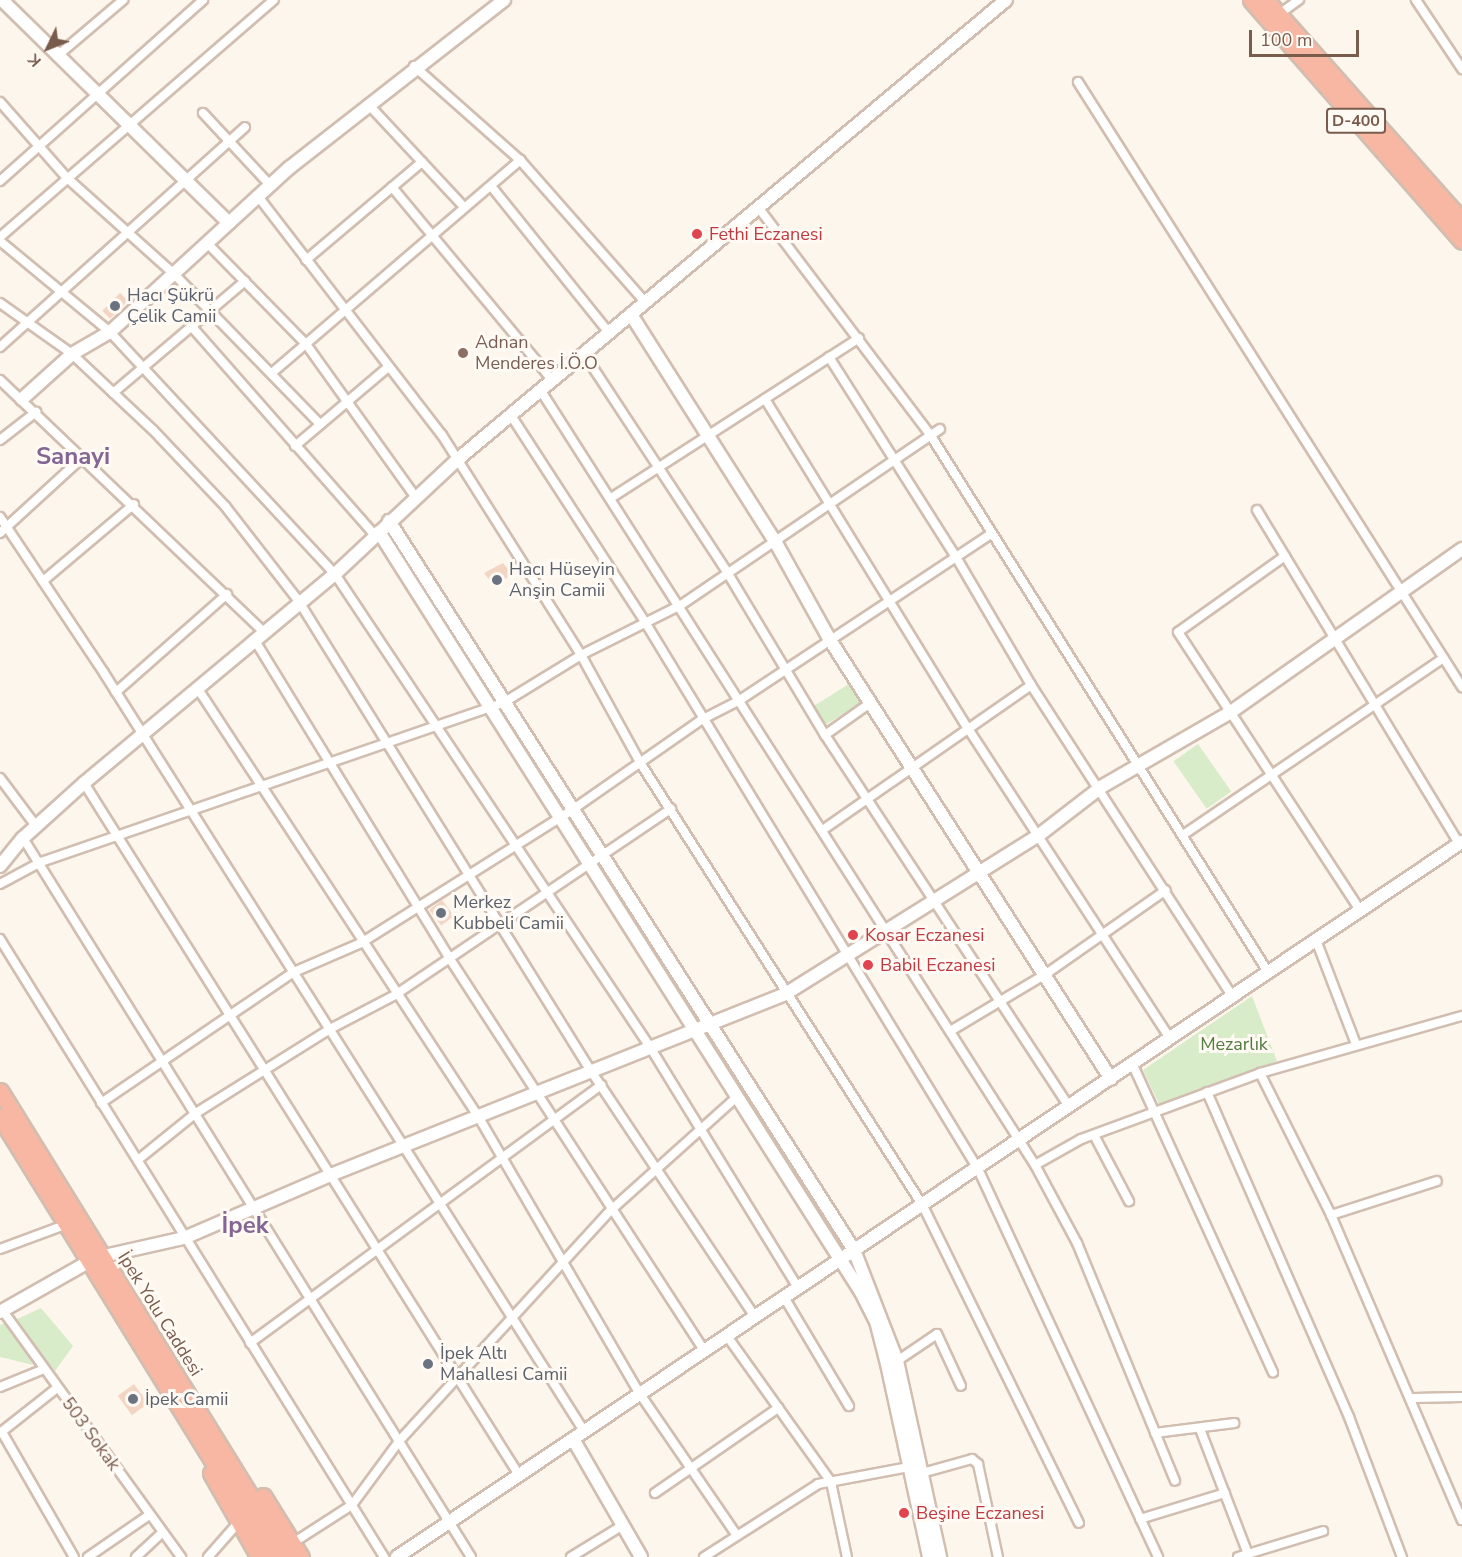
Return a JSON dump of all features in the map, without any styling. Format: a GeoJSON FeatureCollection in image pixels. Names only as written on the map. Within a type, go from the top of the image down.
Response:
{"type":"FeatureCollection","features":[{"type":"Feature","properties":{"kind":"highway","name":"D-400"},"geometry":{"type":"LineString","coordinates":[[1251,0],[1462,241]]}},
{"type":"Feature","properties":{"kind":"highway","name":"D-400"},"geometry":{"type":"LineString","coordinates":[[1266,0],[1462,220]]}},
{"type":"Feature","properties":{"kind":"highway"},"geometry":{"type":"LineString","coordinates":[[0,1081],[18,1121]]}},
{"type":"Feature","properties":{"kind":"highway","name":"İpek Yolu Caddesi"},"geometry":{"type":"LineString","coordinates":[[0,1091],[189,1423],[272,1557]]}},
{"type":"Feature","properties":{"kind":"highway","name":"İpek Yolu Caddesi"},"geometry":{"type":"LineString","coordinates":[[0,1117],[65,1225],[94,1258],[153,1339],[288,1557]]}},
{"type":"Feature","properties":{"kind":"highway"},"geometry":{"type":"LineString","coordinates":[[0,1138],[65,1225]]}},
{"type":"Feature","properties":{"kind":"highway"},"geometry":{"type":"LineString","coordinates":[[153,1339],[191,1382],[301,1557]]}},
{"type":"Feature","properties":{"kind":"highway"},"geometry":{"type":"LineString","coordinates":[[189,1423],[238,1523],[259,1557]]}},
{"type":"Feature","properties":{"kind":"street"},"geometry":{"type":"LineString","coordinates":[[2,0],[229,224]]}},
{"type":"Feature","properties":{"kind":"street"},"geometry":{"type":"LineString","coordinates":[[57,56],[123,0]]}},
{"type":"Feature","properties":{"kind":"street"},"geometry":{"type":"LineString","coordinates":[[0,181],[100,96],[203,0]]}},
{"type":"Feature","properties":{"kind":"street"},"geometry":{"type":"LineString","coordinates":[[274,0],[130,127],[67,178],[0,239],[60,293],[110,332],[335,574],[439,728],[514,847],[546,889],[650,1047],[798,1288]]}},
{"type":"Feature","properties":{"kind":"street"},"geometry":{"type":"LineString","coordinates":[[22,399],[72,354],[110,332],[175,275],[269,184],[414,66],[504,0]]}},
{"type":"Feature","properties":{"kind":"street"},"geometry":{"type":"LineString","coordinates":[[0,866],[36,826],[84,783],[144,737],[298,600],[335,574],[415,496],[512,417],[1006,0]]}},
{"type":"Feature","properties":{"kind":"street"},"geometry":{"type":"LineString","coordinates":[[1278,15],[1299,0]]}},
{"type":"Feature","properties":{"kind":"street"},"geometry":{"type":"LineString","coordinates":[[1416,0],[1462,69]]}},
{"type":"Feature","properties":{"kind":"street"},"geometry":{"type":"LineString","coordinates":[[414,66],[520,160],[646,303]]}},
{"type":"Feature","properties":{"kind":"street"},"geometry":{"type":"LineString","coordinates":[[1078,82],[1400,593],[1462,687]]}},
{"type":"Feature","properties":{"kind":"street"},"geometry":{"type":"LineString","coordinates":[[0,102],[67,178],[126,234],[175,275],[209,313],[273,372],[320,424]]}},
{"type":"Feature","properties":{"kind":"street"},"geometry":{"type":"LineString","coordinates":[[368,104],[464,207]]}},
{"type":"Feature","properties":{"kind":"street"},"geometry":{"type":"LineString","coordinates":[[203,113],[269,184]]}},
{"type":"Feature","properties":{"kind":"street"},"geometry":{"type":"LineString","coordinates":[[0,347],[186,183],[245,127]]}},
{"type":"Feature","properties":{"kind":"street"},"geometry":{"type":"LineString","coordinates":[[273,372],[520,160]]}},
{"type":"Feature","properties":{"kind":"street"},"geometry":{"type":"LineString","coordinates":[[306,260],[422,162]]}},
{"type":"Feature","properties":{"kind":"street"},"geometry":{"type":"LineString","coordinates":[[491,186],[609,333]]}},
{"type":"Feature","properties":{"kind":"street"},"geometry":{"type":"LineString","coordinates":[[392,187],[553,381]]}},
{"type":"Feature","properties":{"kind":"street"},"geometry":{"type":"LineString","coordinates":[[257,195],[457,460],[581,655],[641,764],[922,1206],[1079,1523]]}},
{"type":"Feature","properties":{"kind":"street"},"geometry":{"type":"LineString","coordinates":[[758,207],[931,436],[1268,972]]}},
{"type":"Feature","properties":{"kind":"street"},"geometry":{"type":"LineString","coordinates":[[208,244],[306,344],[415,496]]}},
{"type":"Feature","properties":{"kind":"street"},"geometry":{"type":"LineString","coordinates":[[113,393],[245,281]]}},
{"type":"Feature","properties":{"kind":"street"},"geometry":{"type":"LineString","coordinates":[[0,303],[72,354],[113,393],[225,506],[298,600],[591,1071],[657,1166],[754,1317]]}},
{"type":"Feature","properties":{"kind":"street"},"geometry":{"type":"LineString","coordinates":[[632,316],[776,543],[830,640],[910,766],[980,870],[1111,1079]]}},
{"type":"Feature","properties":{"kind":"street"},"geometry":{"type":"LineString","coordinates":[[192,327],[295,446],[377,533],[488,704],[566,813],[702,1027],[854,1250],[897,1361],[917,1468],[929,1557]]}},
{"type":"Feature","properties":{"kind":"street"},"geometry":{"type":"LineString","coordinates":[[611,498],[859,338]]}},
{"type":"Feature","properties":{"kind":"street"},"geometry":{"type":"LineString","coordinates":[[584,354],[727,572],[782,669],[865,798],[935,900],[999,1002],[1069,1106]]}},
{"type":"Feature","properties":{"kind":"street"},"geometry":{"type":"LineString","coordinates":[[829,357],[956,556],[1031,685],[1101,787],[1232,996]]}},
{"type":"Feature","properties":{"kind":"street"},"geometry":{"type":"LineString","coordinates":[[295,446],[388,367]]}},
{"type":"Feature","properties":{"kind":"street"},"geometry":{"type":"LineString","coordinates":[[0,380],[84,456],[227,594],[259,635],[417,907],[705,1351]]}},
{"type":"Feature","properties":{"kind":"street"},"geometry":{"type":"LineString","coordinates":[[541,391],[889,930],[1035,1165],[1077,1243],[1175,1481]]}},
{"type":"Feature","properties":{"kind":"street"},"geometry":{"type":"LineString","coordinates":[[765,399],[967,727],[1170,1038]]}},
{"type":"Feature","properties":{"kind":"street"},"geometry":{"type":"LineString","coordinates":[[0,440],[36,412]]}},
{"type":"Feature","properties":{"kind":"street"},"geometry":{"type":"LineString","coordinates":[[512,417],[645,622],[701,720],[978,1169],[1158,1557]]}},
{"type":"Feature","properties":{"kind":"street"},"geometry":{"type":"LineString","coordinates":[[0,884],[41,862],[385,741],[439,728],[488,704],[503,703],[581,655],[681,605],[727,572],[776,543],[940,429]]}},
{"type":"Feature","properties":{"kind":"street"},"geometry":{"type":"LineString","coordinates":[[4,530],[84,456]]}},
{"type":"Feature","properties":{"kind":"street"},"geometry":{"type":"LineString","coordinates":[[43,581],[134,504]]}},
{"type":"Feature","properties":{"kind":"street"},"geometry":{"type":"LineString","coordinates":[[397,1557],[1461,843],[1257,510]]}},
{"type":"Feature","properties":{"kind":"street"},"geometry":{"type":"LineString","coordinates":[[0,517],[4,530],[43,581],[116,692],[584,1431]]}},
{"type":"Feature","properties":{"kind":"street"},"geometry":{"type":"LineString","coordinates":[[389,522],[503,703],[566,813]]}},
{"type":"Feature","properties":{"kind":"street"},"geometry":{"type":"LineString","coordinates":[[100,1103],[294,972],[361,943],[514,847],[641,764],[701,720],[740,700],[782,669],[830,640],[889,598],[992,533]]}},
{"type":"Feature","properties":{"kind":"street"},"geometry":{"type":"LineString","coordinates":[[2,1311],[94,1258],[184,1239],[328,1176],[787,993],[848,957],[980,870],[1039,835],[1101,787],[1231,712],[1462,549]]}},
{"type":"Feature","properties":{"kind":"street"},"geometry":{"type":"LineString","coordinates":[[1285,556],[1178,632],[1360,910]]}},
{"type":"Feature","properties":{"kind":"street"},"geometry":{"type":"LineString","coordinates":[[116,692],[227,594]]}},
{"type":"Feature","properties":{"kind":"street"},"geometry":{"type":"LineString","coordinates":[[1183,836],[1273,777],[1443,658]]}},
{"type":"Feature","properties":{"kind":"street"},"geometry":{"type":"LineString","coordinates":[[824,829],[910,766],[1031,685]]}},
{"type":"Feature","properties":{"kind":"street"},"geometry":{"type":"LineString","coordinates":[[198,689],[263,783],[395,995],[478,1116],[566,1262],[640,1394],[736,1534]]}},
{"type":"Feature","properties":{"kind":"street"},"geometry":{"type":"LineString","coordinates":[[825,735],[870,703]]}},
{"type":"Feature","properties":{"kind":"street"},"geometry":{"type":"LineString","coordinates":[[0,778],[36,826]]}},
{"type":"Feature","properties":{"kind":"street"},"geometry":{"type":"LineString","coordinates":[[84,783],[266,1071],[328,1176],[519,1475]]}},
{"type":"Feature","properties":{"kind":"street"},"geometry":{"type":"LineString","coordinates":[[139,1159],[196,1113],[330,1029],[395,995],[497,922],[671,809]]}},
{"type":"Feature","properties":{"kind":"street"},"geometry":{"type":"LineString","coordinates":[[24,838],[256,1207],[471,1557]]}},
{"type":"Feature","properties":{"kind":"street"},"geometry":{"type":"LineString","coordinates":[[951,1030],[1046,974],[1100,934],[1166,890]]}},
{"type":"Feature","properties":{"kind":"street"},"geometry":{"type":"LineString","coordinates":[[0,939],[100,1103],[139,1159],[184,1239],[384,1557]]}},
{"type":"Feature","properties":{"kind":"street"},"geometry":{"type":"LineString","coordinates":[[1316,940],[1356,1044]]}},
{"type":"Feature","properties":{"kind":"street"},"geometry":{"type":"LineString","coordinates":[[1035,1165],[1094,1135],[1260,1073],[1356,1044],[1462,1016]]}},
{"type":"Feature","properties":{"kind":"street"},"geometry":{"type":"LineString","coordinates":[[702,1027],[736,1097],[841,1259],[876,1321],[940,1557]]}},
{"type":"Feature","properties":{"kind":"street"},"geometry":{"type":"LineString","coordinates":[[1132,1063],[1272,1372]]}},
{"type":"Feature","properties":{"kind":"street"},"geometry":{"type":"LineString","coordinates":[[1260,1073],[1331,1215],[1413,1398],[1462,1520]]}},
{"type":"Feature","properties":{"kind":"street"},"geometry":{"type":"LineString","coordinates":[[250,1343],[440,1203],[555,1122],[601,1085]]}},
{"type":"Feature","properties":{"kind":"street"},"geometry":{"type":"LineString","coordinates":[[1207,1092],[1349,1417],[1402,1557]]}},
{"type":"Feature","properties":{"kind":"street"},"geometry":{"type":"LineString","coordinates":[[299,1539],[352,1505],[400,1440],[514,1320],[612,1209],[698,1128],[736,1097]]}},
{"type":"Feature","properties":{"kind":"street"},"geometry":{"type":"LineString","coordinates":[[1094,1135],[1129,1201]]}},
{"type":"Feature","properties":{"kind":"street"},"geometry":{"type":"LineString","coordinates":[[1331,1215],[1437,1181]]}},
{"type":"Feature","properties":{"kind":"street"},"geometry":{"type":"LineString","coordinates":[[0,1249],[65,1225]]}},
{"type":"Feature","properties":{"kind":"street"},"geometry":{"type":"LineString","coordinates":[[784,1297],[849,1406]]}},
{"type":"Feature","properties":{"kind":"street","name":"503 Sokak"},"geometry":{"type":"LineString","coordinates":[[2,1311],[181,1557]]}},
{"type":"Feature","properties":{"kind":"street"},"geometry":{"type":"LineString","coordinates":[[897,1361],[937,1334],[961,1386]]}},
{"type":"Feature","properties":{"kind":"street"},"geometry":{"type":"LineString","coordinates":[[726,1336],[831,1482],[847,1557]]}},
{"type":"Feature","properties":{"kind":"street"},"geometry":{"type":"LineString","coordinates":[[0,1387],[44,1369]]}},
{"type":"Feature","properties":{"kind":"street"},"geometry":{"type":"LineString","coordinates":[[57,1388],[1,1432],[74,1557]]}},
{"type":"Feature","properties":{"kind":"street"},"geometry":{"type":"LineString","coordinates":[[1413,1398],[1462,1397]]}},
{"type":"Feature","properties":{"kind":"street"},"geometry":{"type":"LineString","coordinates":[[655,1493],[778,1408]]}},
{"type":"Feature","properties":{"kind":"street"},"geometry":{"type":"LineString","coordinates":[[1155,1433],[1234,1423]]}},
{"type":"Feature","properties":{"kind":"street"},"geometry":{"type":"LineString","coordinates":[[1200,1429],[1225,1493],[1254,1554]]}},
{"type":"Feature","properties":{"kind":"street"},"geometry":{"type":"LineString","coordinates":[[573,1439],[641,1557]]}},
{"type":"Feature","properties":{"kind":"street"},"geometry":{"type":"LineString","coordinates":[[704,1557],[716,1554],[736,1534],[818,1484],[972,1459],[978,1464],[998,1557]]}},
{"type":"Feature","properties":{"kind":"street"},"geometry":{"type":"LineString","coordinates":[[1140,1519],[1225,1493]]}},
{"type":"Feature","properties":{"kind":"street"},"geometry":{"type":"LineString","coordinates":[[88,1557],[149,1515]]}},
{"type":"Feature","properties":{"kind":"street"},"geometry":{"type":"LineString","coordinates":[[208,1557],[238,1523]]}},
{"type":"Feature","properties":{"kind":"street"},"geometry":{"type":"LineString","coordinates":[[571,1557],[623,1525]]}},
{"type":"Feature","properties":{"kind":"street"},"geometry":{"type":"LineString","coordinates":[[1238,1557],[1323,1532]]}},
{"type":"Feature","properties":{"kind":"street"},"geometry":{"type":"LineString","coordinates":[[136,1557],[162,1533]]}},
{"type":"Feature","properties":{"kind":"green space"},"geometry":{"type":"Polygon","coordinates":[[[849,684],[861,703],[826,724],[814,706],[849,684]]]}},
{"type":"Feature","properties":{"kind":"green space"},"geometry":{"type":"Polygon","coordinates":[[[1198,744],[1231,792],[1207,809],[1173,761],[1198,744]]]}},
{"type":"Feature","properties":{"kind":"green space","name":"Mezarlık"},"geometry":{"type":"Polygon","coordinates":[[[1252,996],[1277,1061],[1159,1104],[1143,1070],[1252,996]]]}},
{"type":"Feature","properties":{"kind":"green space"},"geometry":{"type":"Polygon","coordinates":[[[41,1308],[73,1346],[55,1371],[15,1320],[41,1308]]]}},
{"type":"Feature","properties":{"kind":"green space"},"geometry":{"type":"Polygon","coordinates":[[[7,1322],[33,1365],[0,1357],[0,1325],[7,1322]]]}},
{"type":"Feature","properties":{"kind":"building","name":"Hacı Şükrü Çelik Camii"},"geometry":{"type":"Polygon","coordinates":[[[120,293],[128,301],[110,318],[102,311],[120,293]]]}},
{"type":"Feature","properties":{"kind":"building","name":"Hacı Hüseyin Anşin Camii"},"geometry":{"type":"Polygon","coordinates":[[[503,563],[512,574],[495,587],[484,573],[503,563]]]}},
{"type":"Feature","properties":{"kind":"building","name":"Merkez Kubbeli Camii"},"geometry":{"type":"Polygon","coordinates":[[[442,900],[454,916],[441,926],[429,910],[442,900]]]}},
{"type":"Feature","properties":{"kind":"building","name":"İpek Camii"},"geometry":{"type":"Polygon","coordinates":[[[134,1384],[148,1403],[132,1415],[118,1396],[134,1384]]]}},
{"type":"Feature","properties":{"kind":"place","name":"Fethi Eczanesi"},"geometry":{"type":"Point","coordinates":[697,234]}},
{"type":"Feature","properties":{"kind":"place","name":"Hacı Şükrü Çelik Camii"},"geometry":{"type":"Point","coordinates":[115,306]}},
{"type":"Feature","properties":{"kind":"place","name":"Adnan Menderes İ.Ö.O"},"geometry":{"type":"Point","coordinates":[463,353]}},
{"type":"Feature","properties":{"kind":"place","name":"Hacı Hüseyin Anşin Camii"},"geometry":{"type":"Point","coordinates":[497,580]}},
{"type":"Feature","properties":{"kind":"place","name":"Merkez Kubbeli Camii"},"geometry":{"type":"Point","coordinates":[441,913]}},
{"type":"Feature","properties":{"kind":"place","name":"Kosar Eczanesi"},"geometry":{"type":"Point","coordinates":[853,935]}},
{"type":"Feature","properties":{"kind":"place","name":"Babil Eczanesi"},"geometry":{"type":"Point","coordinates":[868,965]}},
{"type":"Feature","properties":{"kind":"place","name":"İpek Altı Mahallesi Camii"},"geometry":{"type":"Point","coordinates":[428,1364]}},
{"type":"Feature","properties":{"kind":"place","name":"İpek Camii"},"geometry":{"type":"Point","coordinates":[133,1399]}},
{"type":"Feature","properties":{"kind":"place","name":"Beşine Eczanesi"},"geometry":{"type":"Point","coordinates":[904,1513]}},
{"type":"Feature","properties":{"kind":"district","name":"Sanayi"},"geometry":{"type":"Point","coordinates":[73,457]}},
{"type":"Feature","properties":{"kind":"district","name":"İpek"},"geometry":{"type":"Point","coordinates":[245,1226]}}]}
